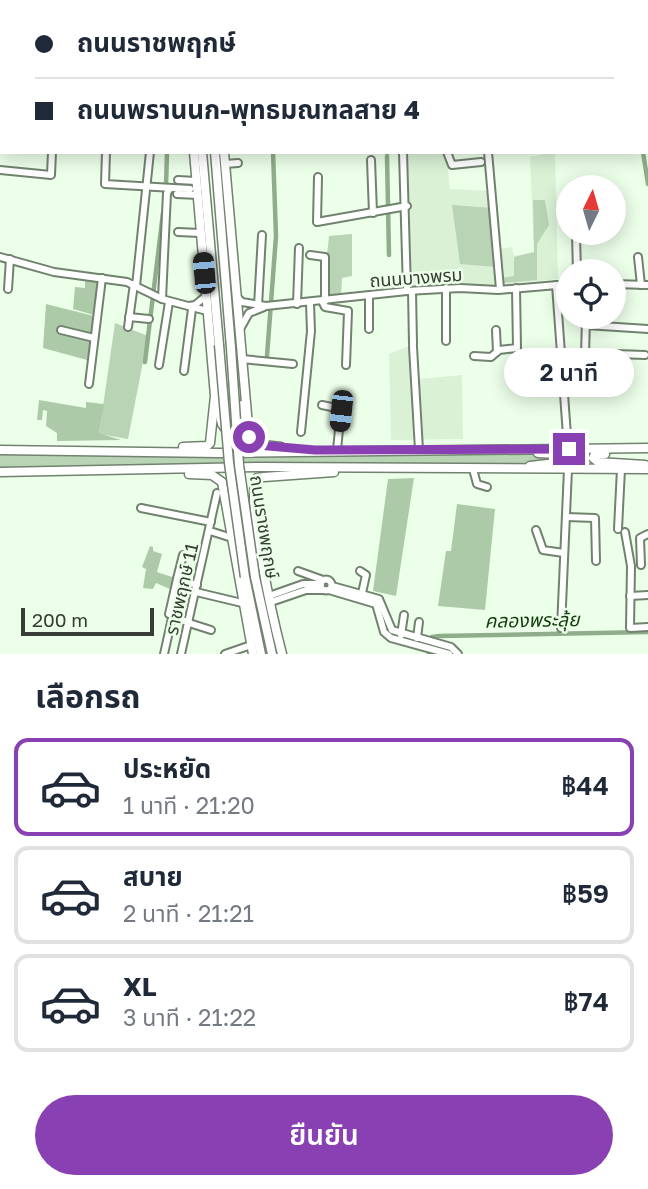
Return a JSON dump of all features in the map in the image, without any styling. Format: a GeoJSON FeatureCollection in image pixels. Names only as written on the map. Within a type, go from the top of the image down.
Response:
{"type":"FeatureCollection","features":[{"type":"Feature","properties":{"kind":"main road"},"geometry":{"type":"LineString","coordinates":[[194,154],[205,233],[210,240]]}},
{"type":"Feature","properties":{"kind":"main road","name":"ถนนราชพฤกษ์"},"geometry":{"type":"LineString","coordinates":[[202,154],[233,504],[261,653]]}},
{"type":"Feature","properties":{"kind":"main road","name":"ถนนราชพฤกษ์"},"geometry":{"type":"LineString","coordinates":[[215,154],[239,465],[255,577],[272,653]]}},
{"type":"Feature","properties":{"kind":"main road"},"geometry":{"type":"LineString","coordinates":[[224,154],[249,437],[254,444],[315,450]]}},
{"type":"Feature","properties":{"kind":"main road"},"geometry":{"type":"LineString","coordinates":[[124,450],[207,446],[213,433],[215,396],[195,194],[196,181]]}},
{"type":"Feature","properties":{"kind":"main road"},"geometry":{"type":"LineString","coordinates":[[215,396],[223,427],[230,431],[241,423],[245,395]]}},
{"type":"Feature","properties":{"kind":"main road"},"geometry":{"type":"LineString","coordinates":[[525,449],[583,458],[581,461],[536,463],[526,469]]}},
{"type":"Feature","properties":{"kind":"main road"},"geometry":{"type":"LineString","coordinates":[[0,450],[648,449]]}},
{"type":"Feature","properties":{"kind":"main road"},"geometry":{"type":"LineString","coordinates":[[648,449],[595,454],[593,457],[597,462],[648,467]]}},
{"type":"Feature","properties":{"kind":"main road"},"geometry":{"type":"LineString","coordinates":[[0,472],[260,467],[648,467]]}},
{"type":"Feature","properties":{"kind":"main road","name":"ถนนราชพฤกษ์"},"geometry":{"type":"LineString","coordinates":[[282,653],[257,534],[252,486],[257,478],[324,474],[347,469]]}},
{"type":"Feature","properties":{"kind":"main road","name":"ถนนราชพฤกษ์"},"geometry":{"type":"LineString","coordinates":[[159,471],[212,475],[221,480],[252,649]]}},
{"type":"Feature","properties":{"kind":"main road"},"geometry":{"type":"LineString","coordinates":[[231,536],[228,495],[240,488],[248,494],[257,534]]}},
{"type":"Feature","properties":{"kind":"street"},"geometry":{"type":"LineString","coordinates":[[0,170],[51,175],[52,154]]}},
{"type":"Feature","properties":{"kind":"street"},"geometry":{"type":"LineString","coordinates":[[106,154],[105,184],[168,188],[195,194]]}},
{"type":"Feature","properties":{"kind":"street"},"geometry":{"type":"LineString","coordinates":[[128,327],[148,187],[150,154]]}},
{"type":"Feature","properties":{"kind":"street"},"geometry":{"type":"LineString","coordinates":[[403,154],[419,450]]}},
{"type":"Feature","properties":{"kind":"street"},"geometry":{"type":"LineString","coordinates":[[447,154],[448,163],[452,165],[485,161]]}},
{"type":"Feature","properties":{"kind":"street"},"geometry":{"type":"LineString","coordinates":[[487,154],[485,161],[500,289]]}},
{"type":"Feature","properties":{"kind":"street"},"geometry":{"type":"LineString","coordinates":[[370,160],[373,213]]}},
{"type":"Feature","properties":{"kind":"street"},"geometry":{"type":"LineString","coordinates":[[225,164],[238,163]]}},
{"type":"Feature","properties":{"kind":"street"},"geometry":{"type":"LineString","coordinates":[[318,177],[317,222],[407,206]]}},
{"type":"Feature","properties":{"kind":"street"},"geometry":{"type":"LineString","coordinates":[[178,180],[196,181]]}},
{"type":"Feature","properties":{"kind":"street"},"geometry":{"type":"LineString","coordinates":[[159,365],[168,188]]}},
{"type":"Feature","properties":{"kind":"street"},"geometry":{"type":"LineString","coordinates":[[177,194],[195,194]]}},
{"type":"Feature","properties":{"kind":"street"},"geometry":{"type":"LineString","coordinates":[[178,232],[200,233]]}},
{"type":"Feature","properties":{"kind":"street"},"geometry":{"type":"LineString","coordinates":[[262,235],[267,306]]}},
{"type":"Feature","properties":{"kind":"street"},"geometry":{"type":"LineString","coordinates":[[297,304],[299,248]]}},
{"type":"Feature","properties":{"kind":"street"},"geometry":{"type":"LineString","coordinates":[[310,255],[325,257],[323,301],[326,307],[348,311],[346,365]]}},
{"type":"Feature","properties":{"kind":"street"},"geometry":{"type":"LineString","coordinates":[[0,257],[54,272],[135,285],[164,300],[207,311]]}},
{"type":"Feature","properties":{"kind":"street"},"geometry":{"type":"LineString","coordinates":[[626,284],[644,285],[638,257]]}},
{"type":"Feature","properties":{"kind":"street"},"geometry":{"type":"LineString","coordinates":[[8,289],[10,259]]}},
{"type":"Feature","properties":{"kind":"street"},"geometry":{"type":"LineString","coordinates":[[89,384],[102,278]]}},
{"type":"Feature","properties":{"kind":"street","name":"ถนนบางพรม"},"geometry":{"type":"LineString","coordinates":[[267,306],[446,288],[500,289],[556,285]]}},
{"type":"Feature","properties":{"kind":"street"},"geometry":{"type":"LineString","coordinates":[[446,288],[446,341]]}},
{"type":"Feature","properties":{"kind":"street"},"geometry":{"type":"LineString","coordinates":[[474,356],[491,357],[496,352],[517,348],[516,288]]}},
{"type":"Feature","properties":{"kind":"street"},"geometry":{"type":"LineString","coordinates":[[235,294],[242,302],[267,306]]}},
{"type":"Feature","properties":{"kind":"street"},"geometry":{"type":"LineString","coordinates":[[190,307],[206,296]]}},
{"type":"Feature","properties":{"kind":"street"},"geometry":{"type":"LineString","coordinates":[[369,296],[369,329]]}},
{"type":"Feature","properties":{"kind":"street"},"geometry":{"type":"LineString","coordinates":[[301,432],[311,331],[310,303]]}},
{"type":"Feature","properties":{"kind":"street"},"geometry":{"type":"LineString","coordinates":[[239,333],[249,313],[267,306]]}},
{"type":"Feature","properties":{"kind":"street"},"geometry":{"type":"LineString","coordinates":[[184,371],[190,307]]}},
{"type":"Feature","properties":{"kind":"street"},"geometry":{"type":"LineString","coordinates":[[129,317],[149,319]]}},
{"type":"Feature","properties":{"kind":"street"},"geometry":{"type":"LineString","coordinates":[[626,328],[648,329]]}},
{"type":"Feature","properties":{"kind":"street"},"geometry":{"type":"LineString","coordinates":[[559,329],[568,449]]}},
{"type":"Feature","properties":{"kind":"street"},"geometry":{"type":"LineString","coordinates":[[571,358],[582,359],[586,353],[586,329]]}},
{"type":"Feature","properties":{"kind":"street"},"geometry":{"type":"LineString","coordinates":[[61,330],[94,338]]}},
{"type":"Feature","properties":{"kind":"street"},"geometry":{"type":"LineString","coordinates":[[496,330],[496,352]]}},
{"type":"Feature","properties":{"kind":"street"},"geometry":{"type":"LineString","coordinates":[[586,353],[645,355]]}},
{"type":"Feature","properties":{"kind":"street"},"geometry":{"type":"LineString","coordinates":[[242,359],[293,364]]}},
{"type":"Feature","properties":{"kind":"street"},"geometry":{"type":"LineString","coordinates":[[322,405],[341,409],[337,450]]}},
{"type":"Feature","properties":{"kind":"street"},"geometry":{"type":"LineString","coordinates":[[473,469],[477,484],[487,487]]}},
{"type":"Feature","properties":{"kind":"street"},"geometry":{"type":"LineString","coordinates":[[561,628],[568,469]]}},
{"type":"Feature","properties":{"kind":"street"},"geometry":{"type":"LineString","coordinates":[[621,469],[617,520],[626,542],[631,566],[630,628],[648,627]]}},
{"type":"Feature","properties":{"kind":"street","name":"ราชพฤกษ์ 11"},"geometry":{"type":"LineString","coordinates":[[181,653],[217,493]]}},
{"type":"Feature","properties":{"kind":"street"},"geometry":{"type":"LineString","coordinates":[[141,508],[211,522]]}},
{"type":"Feature","properties":{"kind":"street"},"geometry":{"type":"LineString","coordinates":[[566,517],[595,518],[596,561]]}},
{"type":"Feature","properties":{"kind":"street"},"geometry":{"type":"LineString","coordinates":[[536,530],[542,550],[564,553]]}},
{"type":"Feature","properties":{"kind":"street","name":"ราชพฤกษ์ 11"},"geometry":{"type":"LineString","coordinates":[[209,531],[231,536]]}},
{"type":"Feature","properties":{"kind":"street"},"geometry":{"type":"LineString","coordinates":[[631,566],[644,565],[640,538],[648,534]]}},
{"type":"Feature","properties":{"kind":"street"},"geometry":{"type":"LineString","coordinates":[[169,614],[183,555]]}},
{"type":"Feature","properties":{"kind":"street"},"geometry":{"type":"LineString","coordinates":[[298,571],[326,586]]}},
{"type":"Feature","properties":{"kind":"street"},"geometry":{"type":"LineString","coordinates":[[360,571],[366,575],[366,597]]}},
{"type":"Feature","properties":{"kind":"street"},"geometry":{"type":"LineString","coordinates":[[177,579],[196,589],[242,603]]}},
{"type":"Feature","properties":{"kind":"street"},"geometry":{"type":"LineString","coordinates":[[270,599],[303,584],[326,586],[366,597],[381,602],[388,627],[401,635],[417,638],[449,653]]}},
{"type":"Feature","properties":{"kind":"street"},"geometry":{"type":"LineString","coordinates":[[630,596],[648,596]]}},
{"type":"Feature","properties":{"kind":"street"},"geometry":{"type":"LineString","coordinates":[[366,597],[378,606],[384,632],[391,638],[451,647],[457,653]]}},
{"type":"Feature","properties":{"kind":"street"},"geometry":{"type":"LineString","coordinates":[[401,635],[404,615]]}},
{"type":"Feature","properties":{"kind":"street"},"geometry":{"type":"LineString","coordinates":[[164,653],[172,618],[211,630]]}},
{"type":"Feature","properties":{"kind":"street"},"geometry":{"type":"LineString","coordinates":[[417,638],[419,622]]}},
{"type":"Feature","properties":{"kind":"street"},"geometry":{"type":"LineString","coordinates":[[225,653],[252,649]]}},
{"type":"Feature","properties":{"kind":"shaded area"},"geometry":{"type":"Polygon","coordinates":[[[405,154],[446,154],[450,189],[490,191],[497,286],[460,283],[411,287],[405,154]]]}},
{"type":"Feature","properties":{"kind":"shaded area"},"geometry":{"type":"Polygon","coordinates":[[[555,154],[556,279],[502,285],[499,249],[512,247],[514,256],[534,252],[530,157],[555,154]]]}},
{"type":"Feature","properties":{"kind":"shaded area"},"geometry":{"type":"Polygon","coordinates":[[[533,200],[545,200],[549,225],[537,244],[537,280],[502,283],[501,278],[514,276],[514,257],[534,252],[533,200]]]}},
{"type":"Feature","properties":{"kind":"shaded area"},"geometry":{"type":"Polygon","coordinates":[[[452,205],[492,208],[496,267],[460,264],[452,205]]]}},
{"type":"Feature","properties":{"kind":"shaded area"},"geometry":{"type":"Polygon","coordinates":[[[352,234],[352,276],[342,278],[341,296],[326,297],[325,274],[329,236],[352,234]]]}},
{"type":"Feature","properties":{"kind":"shaded area"},"geometry":{"type":"Polygon","coordinates":[[[85,281],[99,282],[94,315],[73,309],[75,287],[85,288],[85,281]]]}},
{"type":"Feature","properties":{"kind":"shaded area"},"geometry":{"type":"Polygon","coordinates":[[[46,304],[94,316],[91,335],[60,327],[58,331],[91,340],[87,360],[43,348],[46,304]]]}},
{"type":"Feature","properties":{"kind":"shaded area"},"geometry":{"type":"Polygon","coordinates":[[[115,323],[148,336],[128,439],[99,434],[115,323]]]}},
{"type":"Feature","properties":{"kind":"shaded area"},"geometry":{"type":"Polygon","coordinates":[[[411,345],[418,379],[462,375],[463,439],[391,440],[389,354],[411,345]]]}},
{"type":"Feature","properties":{"kind":"shaded area"},"geometry":{"type":"Polygon","coordinates":[[[39,400],[86,408],[86,402],[104,404],[99,433],[121,440],[57,441],[57,433],[46,426],[47,411],[43,410],[42,420],[37,420],[39,400]]]}},
{"type":"Feature","properties":{"kind":"shaded area"},"geometry":{"type":"Polygon","coordinates":[[[0,452],[217,457],[521,454],[578,457],[529,463],[0,467],[0,452]]]}},
{"type":"Feature","properties":{"kind":"shaded area"},"geometry":{"type":"Polygon","coordinates":[[[414,478],[396,596],[373,591],[388,479],[414,478]]]}},
{"type":"Feature","properties":{"kind":"shaded area"},"geometry":{"type":"Polygon","coordinates":[[[457,504],[495,509],[485,610],[438,606],[446,551],[451,551],[457,504]]]}},
{"type":"Feature","properties":{"kind":"shaded area"},"geometry":{"type":"Polygon","coordinates":[[[150,546],[153,551],[162,554],[157,572],[175,578],[172,590],[156,583],[153,589],[143,588],[146,569],[142,567],[150,546]]]}},
{"type":"Feature","properties":{"kind":"waterway"},"geometry":{"type":"LineString","coordinates":[[166,187],[167,154]]}},
{"type":"Feature","properties":{"kind":"waterway"},"geometry":{"type":"LineString","coordinates":[[267,356],[276,236],[273,154]]}},
{"type":"Feature","properties":{"kind":"waterway"},"geometry":{"type":"LineString","coordinates":[[643,154],[648,184]]}},
{"type":"Feature","properties":{"kind":"waterway"},"geometry":{"type":"LineString","coordinates":[[387,156],[389,255]]}},
{"type":"Feature","properties":{"kind":"waterway"},"geometry":{"type":"LineString","coordinates":[[145,362],[163,213]]}},
{"type":"Feature","properties":{"kind":"waterway","name":"คลองพระลุ้ย"},"geometry":{"type":"LineString","coordinates":[[429,654],[432,637],[439,636],[648,632]]}},
{"type":"Feature","properties":{"kind":"route"},"geometry":{"type":"LineString","coordinates":[[249,437],[252,443],[257,445],[315,450],[569,449]]}}]}
